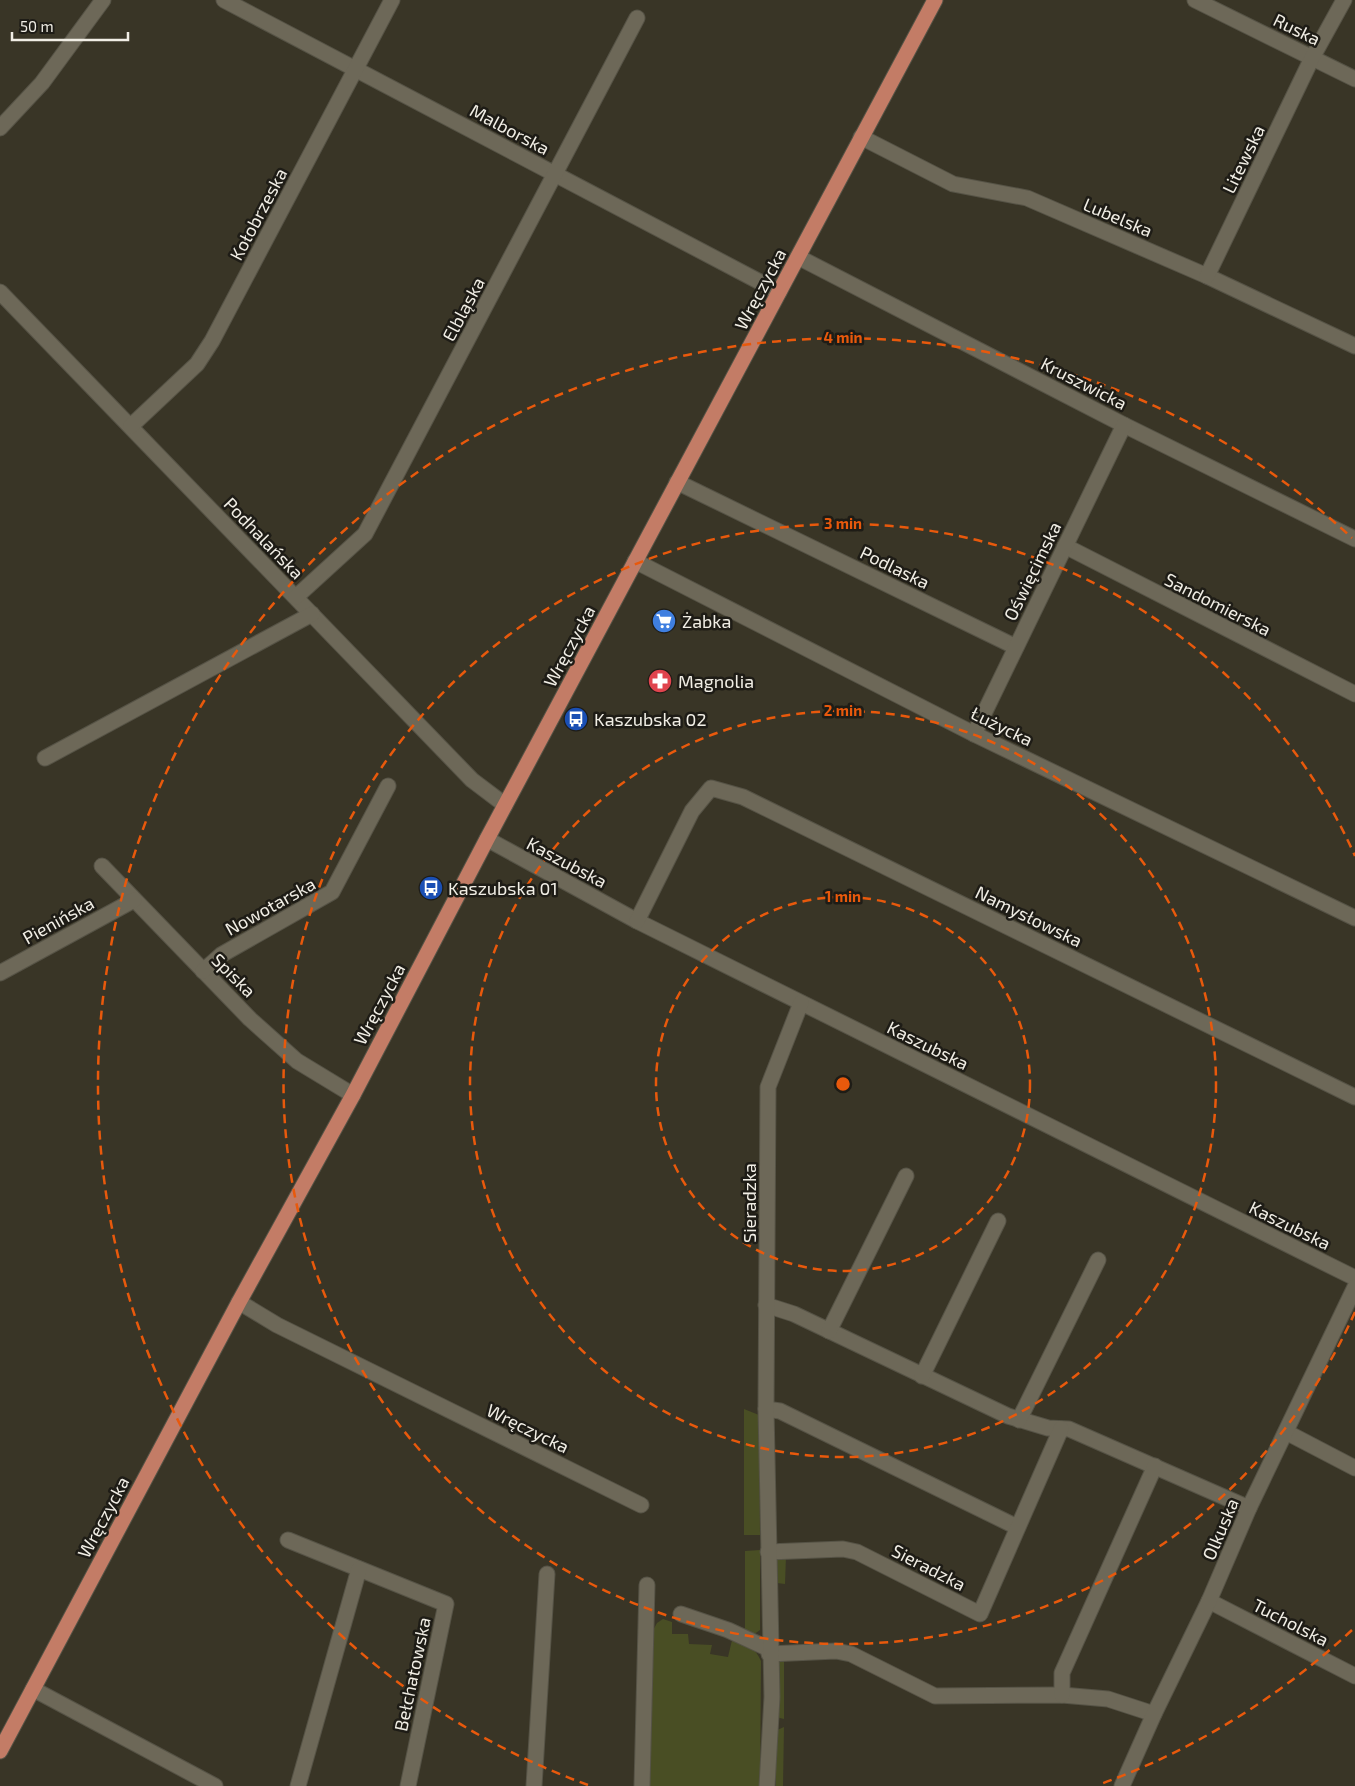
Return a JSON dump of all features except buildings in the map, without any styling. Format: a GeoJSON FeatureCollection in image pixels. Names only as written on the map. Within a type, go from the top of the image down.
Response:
{"type":"FeatureCollection","features":[{"type":"Feature","properties":{"kind":"main road","name":"Wręczycka"},"geometry":{"type":"LineString","coordinates":[[0,1751],[239,1302],[353,1095],[486,840],[934,2]]}},
{"type":"Feature","properties":{"kind":"street"},"geometry":{"type":"LineString","coordinates":[[0,128],[42,83],[103,0]]}},
{"type":"Feature","properties":{"kind":"street","name":"Malborska"},"geometry":{"type":"LineString","coordinates":[[224,0],[779,292]]}},
{"type":"Feature","properties":{"kind":"street","name":"Kołobrzeska"},"geometry":{"type":"LineString","coordinates":[[131,426],[197,364],[392,0]]}},
{"type":"Feature","properties":{"kind":"street","name":"Ruska"},"geometry":{"type":"LineString","coordinates":[[1195,0],[1355,80]]}},
{"type":"Feature","properties":{"kind":"street","name":"Litewska"},"geometry":{"type":"LineString","coordinates":[[1207,276],[1312,58],[1344,0]]}},
{"type":"Feature","properties":{"kind":"street","name":"Elbląska"},"geometry":{"type":"LineString","coordinates":[[296,597],[364,534],[637,18]]}},
{"type":"Feature","properties":{"kind":"street","name":"Lubelska"},"geometry":{"type":"LineString","coordinates":[[861,136],[953,184],[1027,198],[1207,276],[1355,346]]}},
{"type":"Feature","properties":{"kind":"street","name":"Kruszwicka"},"geometry":{"type":"LineString","coordinates":[[798,257],[1124,425],[1355,539]]}},
{"type":"Feature","properties":{"kind":"street","name":"Podhalańska"},"geometry":{"type":"LineString","coordinates":[[0,292],[472,780],[505,805]]}},
{"type":"Feature","properties":{"kind":"street","name":"Oświęcimska"},"geometry":{"type":"LineString","coordinates":[[974,734],[1124,425]]}},
{"type":"Feature","properties":{"kind":"street","name":"Podlaska"},"geometry":{"type":"LineString","coordinates":[[677,482],[1016,647]]}},
{"type":"Feature","properties":{"kind":"street","name":"Sandomierska"},"geometry":{"type":"LineString","coordinates":[[1065,546],[1355,694]]}},
{"type":"Feature","properties":{"kind":"street","name":"Łużycka"},"geometry":{"type":"LineString","coordinates":[[635,561],[974,734],[1355,918]]}},
{"type":"Feature","properties":{"kind":"street"},"geometry":{"type":"LineString","coordinates":[[45,758],[312,614]]}},
{"type":"Feature","properties":{"kind":"street","name":"Nowotarska"},"geometry":{"type":"LineString","coordinates":[[203,971],[221,955],[332,892],[388,786]]}},
{"type":"Feature","properties":{"kind":"street","name":"Namysłowska"},"geometry":{"type":"LineString","coordinates":[[637,921],[692,811],[711,788],[743,797],[1355,1097]]}},
{"type":"Feature","properties":{"kind":"street","name":"Kaszubska"},"geometry":{"type":"LineString","coordinates":[[486,840],[637,921],[1355,1278]]}},
{"type":"Feature","properties":{"kind":"street","name":"Spiska"},"geometry":{"type":"LineString","coordinates":[[102,866],[250,1019],[297,1061],[353,1095]]}},
{"type":"Feature","properties":{"kind":"street","name":"Pienińska"},"geometry":{"type":"LineString","coordinates":[[0,974],[134,900]]}},
{"type":"Feature","properties":{"kind":"street","name":"Sieradzka"},"geometry":{"type":"LineString","coordinates":[[767,1786],[772,1697],[769,1651],[766,1409],[768,1086],[801,1003]]}},
{"type":"Feature","properties":{"kind":"street"},"geometry":{"type":"LineString","coordinates":[[829,1331],[906,1176]]}},
{"type":"Feature","properties":{"kind":"street"},"geometry":{"type":"LineString","coordinates":[[922,1376],[998,1221]]}},
{"type":"Feature","properties":{"kind":"street"},"geometry":{"type":"LineString","coordinates":[[1019,1420],[1098,1260]]}},
{"type":"Feature","properties":{"kind":"street","name":"Olkuska"},"geometry":{"type":"LineString","coordinates":[[1122,1786],[1154,1714],[1209,1601],[1249,1508],[1355,1287]]}},
{"type":"Feature","properties":{"kind":"street","name":"Wręczycka"},"geometry":{"type":"LineString","coordinates":[[239,1302],[286,1330],[641,1505]]}},
{"type":"Feature","properties":{"kind":"street"},"geometry":{"type":"LineString","coordinates":[[766,1305],[794,1314],[922,1376],[1019,1420],[1048,1428],[1069,1429],[1249,1508]]}},
{"type":"Feature","properties":{"kind":"street"},"geometry":{"type":"LineString","coordinates":[[766,1409],[780,1411],[1017,1528]]}},
{"type":"Feature","properties":{"kind":"street","name":"Sieradzka"},"geometry":{"type":"LineString","coordinates":[[768,1552],[843,1549],[857,1552],[980,1614],[1061,1429]]}},
{"type":"Feature","properties":{"kind":"street"},"geometry":{"type":"LineString","coordinates":[[1286,1432],[1355,1468]]}},
{"type":"Feature","properties":{"kind":"street"},"geometry":{"type":"LineString","coordinates":[[1062,1695],[1062,1673],[1154,1466]]}},
{"type":"Feature","properties":{"kind":"street","name":"Bełchatowska"},"geometry":{"type":"LineString","coordinates":[[288,1540],[446,1604],[408,1786]]}},
{"type":"Feature","properties":{"kind":"street"},"geometry":{"type":"LineString","coordinates":[[298,1786],[359,1569]]}},
{"type":"Feature","properties":{"kind":"street"},"geometry":{"type":"LineString","coordinates":[[534,1786],[547,1574]]}},
{"type":"Feature","properties":{"kind":"street"},"geometry":{"type":"LineString","coordinates":[[642,1786],[648,1586]]}},
{"type":"Feature","properties":{"kind":"street","name":"Tucholska"},"geometry":{"type":"LineString","coordinates":[[1209,1601],[1355,1676]]}},
{"type":"Feature","properties":{"kind":"street"},"geometry":{"type":"LineString","coordinates":[[681,1614],[728,1630],[769,1651],[836,1651],[851,1654],[935,1696],[1062,1695],[1108,1699],[1154,1714]]}},
{"type":"Feature","properties":{"kind":"street"},"geometry":{"type":"LineString","coordinates":[[33,1689],[198,1782],[215,1786]]}},
{"type":"Feature","properties":{"kind":"green space"},"geometry":{"type":"Polygon","coordinates":[[[744,1409],[759,1415],[760,1535],[744,1535],[744,1409]]]}},
{"type":"Feature","properties":{"kind":"green space"},"geometry":{"type":"Polygon","coordinates":[[[760,1550],[760,1630],[753,1635],[745,1632],[745,1551],[760,1550]]]}},
{"type":"Feature","properties":{"kind":"green space"},"geometry":{"type":"Polygon","coordinates":[[[786,1556],[785,1584],[777,1583],[776,1559],[786,1556]]]}},
{"type":"Feature","properties":{"kind":"green space"},"geometry":{"type":"Polygon","coordinates":[[[663,1619],[672,1622],[672,1634],[688,1634],[689,1644],[712,1645],[710,1654],[728,1657],[733,1636],[750,1646],[759,1656],[761,1661],[760,1786],[648,1786],[651,1634],[657,1623],[663,1619]]]}},
{"type":"Feature","properties":{"kind":"green space"},"geometry":{"type":"Polygon","coordinates":[[[784,1659],[784,1719],[776,1717],[777,1662],[784,1659]]]}},
{"type":"Feature","properties":{"kind":"green space"},"geometry":{"type":"Polygon","coordinates":[[[784,1727],[783,1786],[776,1786],[775,1731],[784,1727]]]}},
{"type":"Feature","properties":{"kind":"place","name":"Żabka"},"geometry":{"type":"Point","coordinates":[664,621]}},
{"type":"Feature","properties":{"kind":"place","name":"Magnolia"},"geometry":{"type":"Point","coordinates":[660,681]}},
{"type":"Feature","properties":{"kind":"place","name":"Kaszubska 02"},"geometry":{"type":"Point","coordinates":[576,719]}},
{"type":"Feature","properties":{"kind":"place","name":"Kaszubska 01"},"geometry":{"type":"Point","coordinates":[431,888]}}]}
